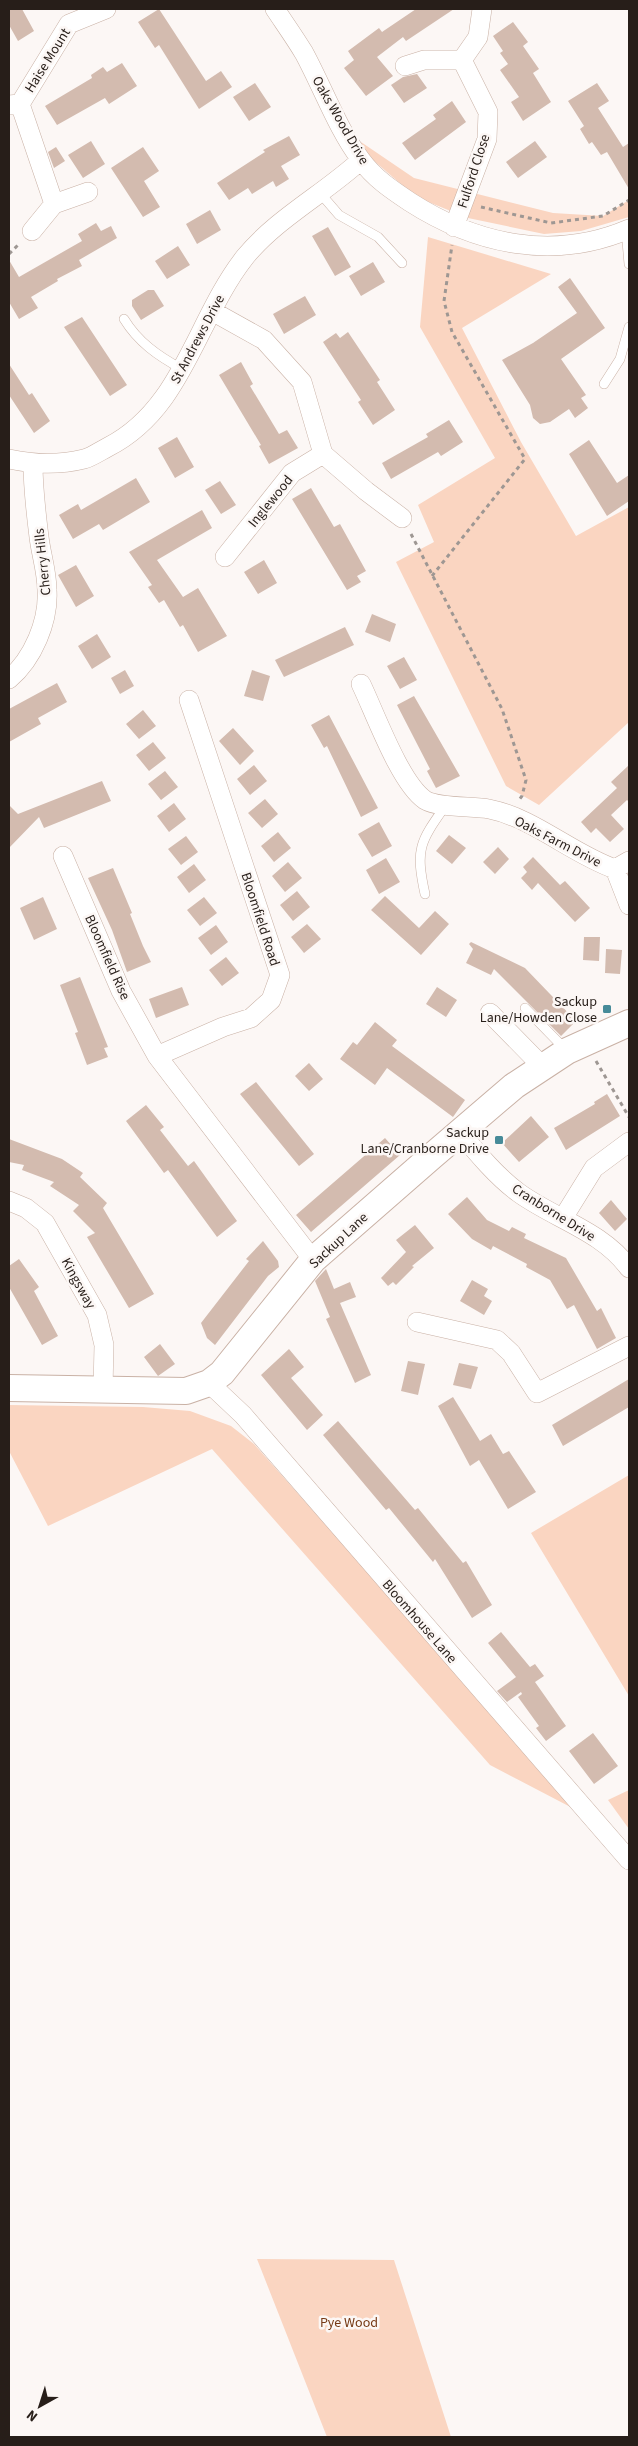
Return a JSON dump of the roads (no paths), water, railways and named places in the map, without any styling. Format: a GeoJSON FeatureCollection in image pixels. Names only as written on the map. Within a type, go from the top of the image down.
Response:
{"type":"FeatureCollection","features":[{"type":"Feature","properties":{"kind":"street","name":"Haise Mount"},"geometry":{"type":"LineString","coordinates":[[54,204],[15,105],[69,24],[106,9]]}},
{"type":"Feature","properties":{"kind":"street","name":"Oaks Wood Drive"},"geometry":{"type":"LineString","coordinates":[[275,9],[304,53],[361,160],[385,186],[454,227],[504,243],[549,246],[585,244],[628,229]]}},
{"type":"Feature","properties":{"kind":"street"},"geometry":{"type":"LineString","coordinates":[[405,66],[424,60],[462,60],[478,37],[482,9]]}},
{"type":"Feature","properties":{"kind":"street","name":"Fulford Close"},"geometry":{"type":"LineString","coordinates":[[454,227],[487,138],[488,112],[462,60]]}},
{"type":"Feature","properties":{"kind":"street","name":"St Andrews Drive"},"geometry":{"type":"LineString","coordinates":[[9,459],[33,464],[84,459],[120,441],[156,410],[182,369],[227,283],[246,256],[285,219],[361,160]]}},
{"type":"Feature","properties":{"kind":"street"},"geometry":{"type":"LineString","coordinates":[[32,231],[54,204],[88,192]]}},
{"type":"Feature","properties":{"kind":"street"},"geometry":{"type":"LineString","coordinates":[[212,311],[264,340],[302,382],[323,454],[366,491],[402,518]]}},
{"type":"Feature","properties":{"kind":"street","name":"Inglewood"},"geometry":{"type":"LineString","coordinates":[[225,557],[292,473],[323,454]]}},
{"type":"Feature","properties":{"kind":"street","name":"Cherry Hills"},"geometry":{"type":"LineString","coordinates":[[9,679],[28,657],[38,636],[45,614],[48,591],[39,535],[33,464]]}},
{"type":"Feature","properties":{"kind":"street","name":"Oaks Farm Drive"},"geometry":{"type":"LineString","coordinates":[[361,684],[407,782],[426,800],[489,809],[520,820],[595,862],[622,865],[629,905]]}},
{"type":"Feature","properties":{"kind":"street","name":"Bloomfield Road"},"geometry":{"type":"LineString","coordinates":[[157,1056],[223,1027],[251,1018],[271,1000],[280,975],[189,700]]}},
{"type":"Feature","properties":{"kind":"street","name":"Bloomfield Rise"},"geometry":{"type":"LineString","coordinates":[[63,856],[121,992],[157,1056]]}},
{"type":"Feature","properties":{"kind":"street"},"geometry":{"type":"LineString","coordinates":[[490,1014],[543,1067]]}},
{"type":"Feature","properties":{"kind":"street","name":"Sackup Lane"},"geometry":{"type":"LineString","coordinates":[[9,1388],[186,1391],[209,1383],[222,1373],[313,1260],[460,1132],[514,1086],[543,1067],[576,1046],[629,1023]]}},
{"type":"Feature","properties":{"kind":"street"},"geometry":{"type":"LineString","coordinates":[[157,1056],[313,1260]]}},
{"type":"Feature","properties":{"kind":"street","name":"Cranborne Drive"},"geometry":{"type":"LineString","coordinates":[[460,1132],[518,1193],[596,1237],[620,1256],[629,1268]]}},
{"type":"Feature","properties":{"kind":"street"},"geometry":{"type":"LineString","coordinates":[[563,1218],[594,1168],[629,1142]]}},
{"type":"Feature","properties":{"kind":"street","name":"Kingsway"},"geometry":{"type":"LineString","coordinates":[[9,1201],[26,1208],[45,1223],[97,1315],[104,1345],[103,1389]]}},
{"type":"Feature","properties":{"kind":"street"},"geometry":{"type":"LineString","coordinates":[[417,1322],[497,1340],[510,1353],[537,1394],[629,1346]]}},
{"type":"Feature","properties":{"kind":"street","name":"Bloomhouse Lane"},"geometry":{"type":"LineString","coordinates":[[209,1383],[243,1415],[629,1860]]}},
{"type":"Feature","properties":{"kind":"lane"},"geometry":{"type":"LineString","coordinates":[[320,193],[339,215],[378,237],[402,263]]}},
{"type":"Feature","properties":{"kind":"lane"},"geometry":{"type":"LineString","coordinates":[[628,229],[629,264]]}},
{"type":"Feature","properties":{"kind":"lane"},"geometry":{"type":"LineString","coordinates":[[124,319],[132,332],[159,356],[182,369]]}},
{"type":"Feature","properties":{"kind":"lane"},"geometry":{"type":"LineString","coordinates":[[604,384],[620,359],[629,327]]}},
{"type":"Feature","properties":{"kind":"lane"},"geometry":{"type":"LineString","coordinates":[[425,894],[418,854],[424,836],[446,804]]}},
{"type":"Feature","properties":{"kind":"lane"},"geometry":{"type":"LineString","coordinates":[[525,1008],[576,1046]]}},
{"type":"Feature","properties":{"kind":"place","name":"Sackup Lane/Howden Close"},"geometry":{"type":"Point","coordinates":[607,1009]}},
{"type":"Feature","properties":{"kind":"place","name":"Sackup Lane/Cranborne Drive"},"geometry":{"type":"Point","coordinates":[499,1140]}},
{"type":"Feature","properties":{"kind":"park label","name":"Pye Wood"},"geometry":{"type":"Point","coordinates":[349,2322]}}]}
